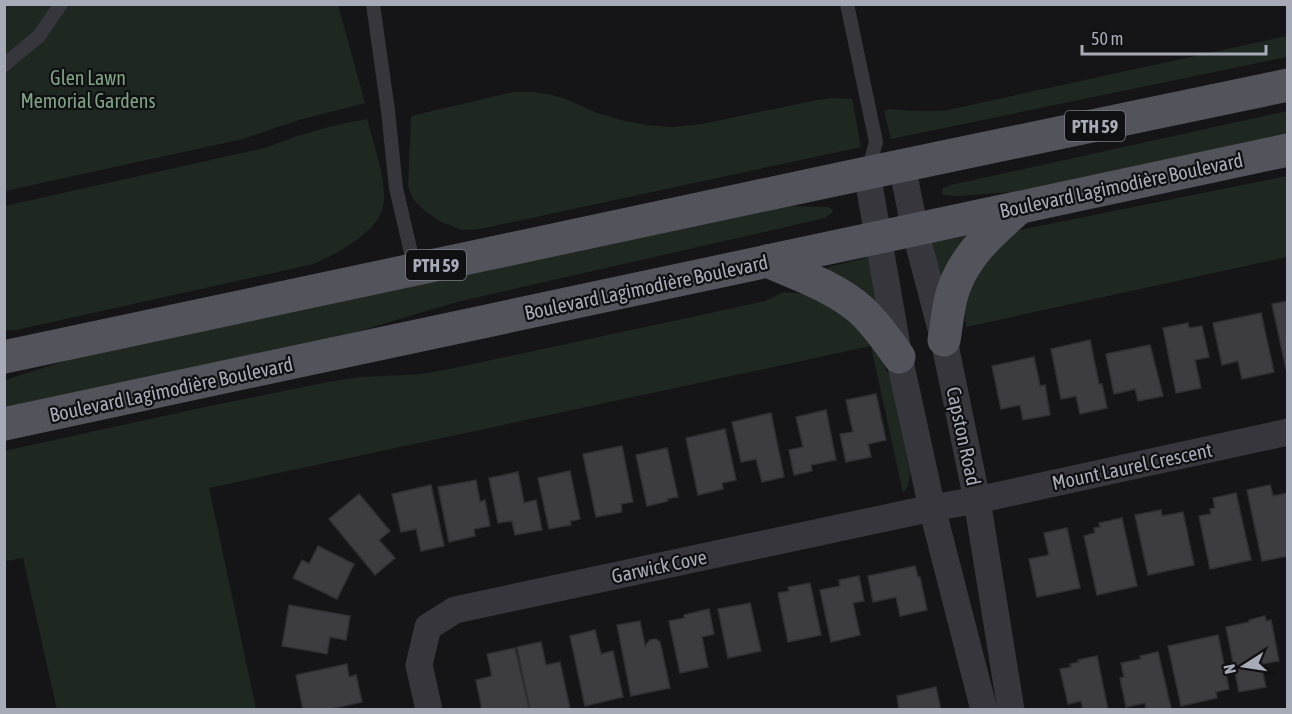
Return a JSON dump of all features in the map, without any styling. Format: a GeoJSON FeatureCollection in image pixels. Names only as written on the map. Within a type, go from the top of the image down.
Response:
{"type":"FeatureCollection","features":[{"type":"Feature","properties":{"kind":"main road","name":"PTH 59"},"geometry":{"type":"LineString","coordinates":[[4,357],[415,270],[885,158],[1287,85]]}},
{"type":"Feature","properties":{"kind":"main road","name":"Boulevard Lagimodière Boulevard"},"geometry":{"type":"LineString","coordinates":[[4,424],[1287,150]]}},
{"type":"Feature","properties":{"kind":"main road"},"geometry":{"type":"LineString","coordinates":[[944,340],[953,289],[969,257],[994,230],[1022,206]]}},
{"type":"Feature","properties":{"kind":"main road"},"geometry":{"type":"LineString","coordinates":[[767,261],[836,292],[861,310],[880,330],[899,357]]}},
{"type":"Feature","properties":{"kind":"street","name":"Capston Road"},"geometry":{"type":"LineString","coordinates":[[885,158],[915,230],[944,340],[977,500],[1011,710]]}},
{"type":"Feature","properties":{"kind":"street"},"geometry":{"type":"LineString","coordinates":[[885,158],[879,237],[899,357],[932,508],[984,710]]}},
{"type":"Feature","properties":{"kind":"street","name":"Mount Laurel Crescent"},"geometry":{"type":"LineString","coordinates":[[977,500],[1287,432]]}},
{"type":"Feature","properties":{"kind":"street","name":"Garwick Cove"},"geometry":{"type":"LineString","coordinates":[[429,710],[419,665],[428,627],[455,610],[977,500]]}},
{"type":"Feature","properties":{"kind":"lane"},"geometry":{"type":"LineString","coordinates":[[4,65],[39,36],[62,4]]}},
{"type":"Feature","properties":{"kind":"lane"},"geometry":{"type":"LineString","coordinates":[[373,4],[396,188],[415,270]]}},
{"type":"Feature","properties":{"kind":"lane"},"geometry":{"type":"LineString","coordinates":[[847,4],[885,158]]}},
{"type":"Feature","properties":{"kind":"green space","name":"Glen Lawn Memorial Gardens"},"geometry":{"type":"Polygon","coordinates":[[[4,5],[338,5],[365,103],[299,120],[243,139],[5,191],[4,5]]]}},
{"type":"Feature","properties":{"kind":"green space"},"geometry":{"type":"Polygon","coordinates":[[[1287,36],[1287,57],[891,139],[884,111],[889,109],[943,111],[1287,36]]]}},
{"type":"Feature","properties":{"kind":"green space"},"geometry":{"type":"Polygon","coordinates":[[[513,92],[552,95],[597,113],[625,121],[672,127],[702,124],[817,100],[852,99],[861,147],[480,229],[462,230],[441,222],[413,199],[408,186],[411,116],[513,92]]]}},
{"type":"Feature","properties":{"kind":"green space"},"geometry":{"type":"Polygon","coordinates":[[[1287,111],[1287,135],[1011,192],[958,196],[943,195],[942,192],[943,188],[951,185],[1287,111]]]}},
{"type":"Feature","properties":{"kind":"green space"},"geometry":{"type":"Polygon","coordinates":[[[367,119],[382,174],[383,206],[380,216],[373,225],[345,248],[314,264],[16,330],[5,329],[5,206],[268,147],[316,130],[367,119]]]}},
{"type":"Feature","properties":{"kind":"green space"},"geometry":{"type":"Polygon","coordinates":[[[1287,176],[1287,257],[966,327],[964,309],[975,273],[1004,238],[1020,230],[1287,176]]]}},
{"type":"Feature","properties":{"kind":"green space"},"geometry":{"type":"Polygon","coordinates":[[[789,206],[828,207],[833,210],[825,218],[457,302],[336,338],[5,411],[5,380],[75,358],[789,206]]]}},
{"type":"Feature","properties":{"kind":"green space"},"geometry":{"type":"Polygon","coordinates":[[[968,236],[939,280],[931,245],[935,242],[968,236]]]}},
{"type":"Feature","properties":{"kind":"green space"},"geometry":{"type":"Polygon","coordinates":[[[868,257],[883,313],[826,270],[829,267],[868,257]]]}},
{"type":"Feature","properties":{"kind":"green space"},"geometry":{"type":"Polygon","coordinates":[[[784,292],[806,294],[845,313],[881,358],[895,395],[910,474],[908,486],[903,493],[871,346],[209,488],[256,709],[57,710],[23,558],[6,561],[4,451],[328,382],[360,377],[422,374],[454,368],[765,301],[784,292]]]}},
{"type":"Feature","properties":{"kind":"building"},"geometry":{"type":"Polygon","coordinates":[[[1288,301],[1288,369],[1286,369],[1272,304],[1288,301]]]}},
{"type":"Feature","properties":{"kind":"building"},"geometry":{"type":"Polygon","coordinates":[[[1261,313],[1274,372],[1242,379],[1238,361],[1222,365],[1213,323],[1261,313]]]}},
{"type":"Feature","properties":{"kind":"building"},"geometry":{"type":"Polygon","coordinates":[[[1188,323],[1189,328],[1202,326],[1209,357],[1195,360],[1201,388],[1176,393],[1163,328],[1188,323]]]}},
{"type":"Feature","properties":{"kind":"building"},"geometry":{"type":"Polygon","coordinates":[[[1090,340],[1099,384],[1102,384],[1107,408],[1080,414],[1076,396],[1061,399],[1051,349],[1090,340]]]}},
{"type":"Feature","properties":{"kind":"building"},"geometry":{"type":"Polygon","coordinates":[[[1150,345],[1163,396],[1138,401],[1135,389],[1114,394],[1106,354],[1150,345]]]}},
{"type":"Feature","properties":{"kind":"building"},"geometry":{"type":"Polygon","coordinates":[[[1034,357],[1040,386],[1045,385],[1050,415],[1023,420],[1020,405],[1001,409],[992,366],[1034,357]]]}},
{"type":"Feature","properties":{"kind":"building"},"geometry":{"type":"Polygon","coordinates":[[[876,394],[886,440],[868,444],[871,457],[846,462],[840,434],[853,432],[846,400],[876,394]]]}},
{"type":"Feature","properties":{"kind":"building"},"geometry":{"type":"Polygon","coordinates":[[[826,410],[836,460],[811,465],[812,471],[794,475],[789,450],[803,447],[796,417],[826,410]]]}},
{"type":"Feature","properties":{"kind":"building"},"geometry":{"type":"Polygon","coordinates":[[[771,413],[784,477],[762,482],[756,459],[741,462],[732,422],[771,413]]]}},
{"type":"Feature","properties":{"kind":"building"},"geometry":{"type":"Polygon","coordinates":[[[725,429],[736,480],[722,483],[723,489],[698,495],[686,438],[725,429]]]}},
{"type":"Feature","properties":{"kind":"building"},"geometry":{"type":"Polygon","coordinates":[[[622,446],[633,502],[621,504],[622,512],[596,517],[583,454],[622,446]]]}},
{"type":"Feature","properties":{"kind":"building"},"geometry":{"type":"Polygon","coordinates":[[[667,448],[678,497],[647,506],[636,455],[667,448]]]}},
{"type":"Feature","properties":{"kind":"building"},"geometry":{"type":"Polygon","coordinates":[[[570,471],[580,519],[570,521],[571,525],[549,529],[538,478],[570,471]]]}},
{"type":"Feature","properties":{"kind":"building"},"geometry":{"type":"Polygon","coordinates":[[[518,472],[524,503],[536,500],[542,530],[515,535],[512,521],[498,523],[489,478],[518,472]]]}},
{"type":"Feature","properties":{"kind":"building"},"geometry":{"type":"Polygon","coordinates":[[[476,480],[480,502],[485,500],[490,526],[474,529],[475,536],[449,542],[438,487],[476,480]]]}},
{"type":"Feature","properties":{"kind":"building"},"geometry":{"type":"Polygon","coordinates":[[[431,485],[444,546],[421,551],[416,529],[401,532],[392,494],[431,485]]]}},
{"type":"Feature","properties":{"kind":"building"},"geometry":{"type":"Polygon","coordinates":[[[1270,485],[1273,496],[1288,493],[1288,556],[1262,561],[1247,490],[1270,485]]]}},
{"type":"Feature","properties":{"kind":"building"},"geometry":{"type":"Polygon","coordinates":[[[1236,493],[1251,560],[1210,569],[1199,516],[1211,514],[1210,509],[1215,508],[1213,498],[1236,493]]]}},
{"type":"Feature","properties":{"kind":"building"},"geometry":{"type":"Polygon","coordinates":[[[359,494],[390,531],[379,540],[395,558],[375,575],[329,519],[359,494]]]}},
{"type":"Feature","properties":{"kind":"building"},"geometry":{"type":"Polygon","coordinates":[[[1161,510],[1162,516],[1183,512],[1194,565],[1148,575],[1135,515],[1161,510]]]}},
{"type":"Feature","properties":{"kind":"building"},"geometry":{"type":"Polygon","coordinates":[[[1122,518],[1137,586],[1097,595],[1084,536],[1095,533],[1094,528],[1100,527],[1099,523],[1122,518]]]}},
{"type":"Feature","properties":{"kind":"building"},"geometry":{"type":"Polygon","coordinates":[[[1067,528],[1080,588],[1037,597],[1029,559],[1049,555],[1044,533],[1067,528]]]}},
{"type":"Feature","properties":{"kind":"building"},"geometry":{"type":"Polygon","coordinates":[[[318,546],[354,564],[337,599],[293,578],[302,560],[309,564],[318,546]]]}},
{"type":"Feature","properties":{"kind":"building"},"geometry":{"type":"Polygon","coordinates":[[[915,566],[918,577],[920,577],[927,610],[900,616],[896,597],[873,602],[868,576],[915,566]]]}},
{"type":"Feature","properties":{"kind":"building"},"geometry":{"type":"Polygon","coordinates":[[[859,576],[864,601],[853,603],[860,635],[831,642],[820,590],[840,586],[839,580],[859,576]]]}},
{"type":"Feature","properties":{"kind":"building"},"geometry":{"type":"Polygon","coordinates":[[[810,583],[821,635],[788,642],[778,593],[789,591],[788,587],[810,583]]]}},
{"type":"Feature","properties":{"kind":"building"},"geometry":{"type":"Polygon","coordinates":[[[750,603],[761,651],[728,658],[718,609],[750,603]]]}},
{"type":"Feature","properties":{"kind":"building"},"geometry":{"type":"Polygon","coordinates":[[[289,605],[350,616],[346,640],[330,637],[327,654],[282,646],[289,605]]]}},
{"type":"Feature","properties":{"kind":"building"},"geometry":{"type":"Polygon","coordinates":[[[709,609],[714,634],[702,637],[708,667],[680,673],[669,621],[709,609]]]}},
{"type":"Feature","properties":{"kind":"building"},"geometry":{"type":"Polygon","coordinates":[[[1265,616],[1266,621],[1271,620],[1279,661],[1261,664],[1266,687],[1239,692],[1226,627],[1265,616]]]}},
{"type":"Feature","properties":{"kind":"building"},"geometry":{"type":"Polygon","coordinates":[[[640,621],[645,646],[650,640],[656,639],[660,642],[670,688],[631,696],[617,625],[640,621]]]}},
{"type":"Feature","properties":{"kind":"building"},"geometry":{"type":"Polygon","coordinates":[[[595,630],[601,654],[613,651],[623,697],[585,706],[570,636],[595,630]]]}},
{"type":"Feature","properties":{"kind":"building"},"geometry":{"type":"Polygon","coordinates":[[[1218,635],[1229,689],[1216,692],[1217,698],[1181,706],[1168,646],[1218,635]]]}},
{"type":"Feature","properties":{"kind":"building"},"geometry":{"type":"Polygon","coordinates":[[[541,642],[546,665],[560,662],[570,709],[530,710],[517,647],[541,642]]]}},
{"type":"Feature","properties":{"kind":"building"},"geometry":{"type":"Polygon","coordinates":[[[515,648],[529,708],[482,710],[476,680],[492,676],[487,654],[515,648]]]}},
{"type":"Feature","properties":{"kind":"building"},"geometry":{"type":"Polygon","coordinates":[[[1158,652],[1171,708],[1146,710],[1145,703],[1126,707],[1120,678],[1124,677],[1121,663],[1141,659],[1140,656],[1158,652]]]}},
{"type":"Feature","properties":{"kind":"building"},"geometry":{"type":"Polygon","coordinates":[[[1097,656],[1108,710],[1083,710],[1081,701],[1068,704],[1060,669],[1071,667],[1070,664],[1079,662],[1078,660],[1097,656]]]}},
{"type":"Feature","properties":{"kind":"building"},"geometry":{"type":"Polygon","coordinates":[[[347,664],[349,677],[356,675],[362,702],[327,710],[303,710],[296,675],[347,664]]]}},
{"type":"Feature","properties":{"kind":"building"},"geometry":{"type":"Polygon","coordinates":[[[936,687],[941,710],[899,710],[897,696],[936,687]]]}}]}
